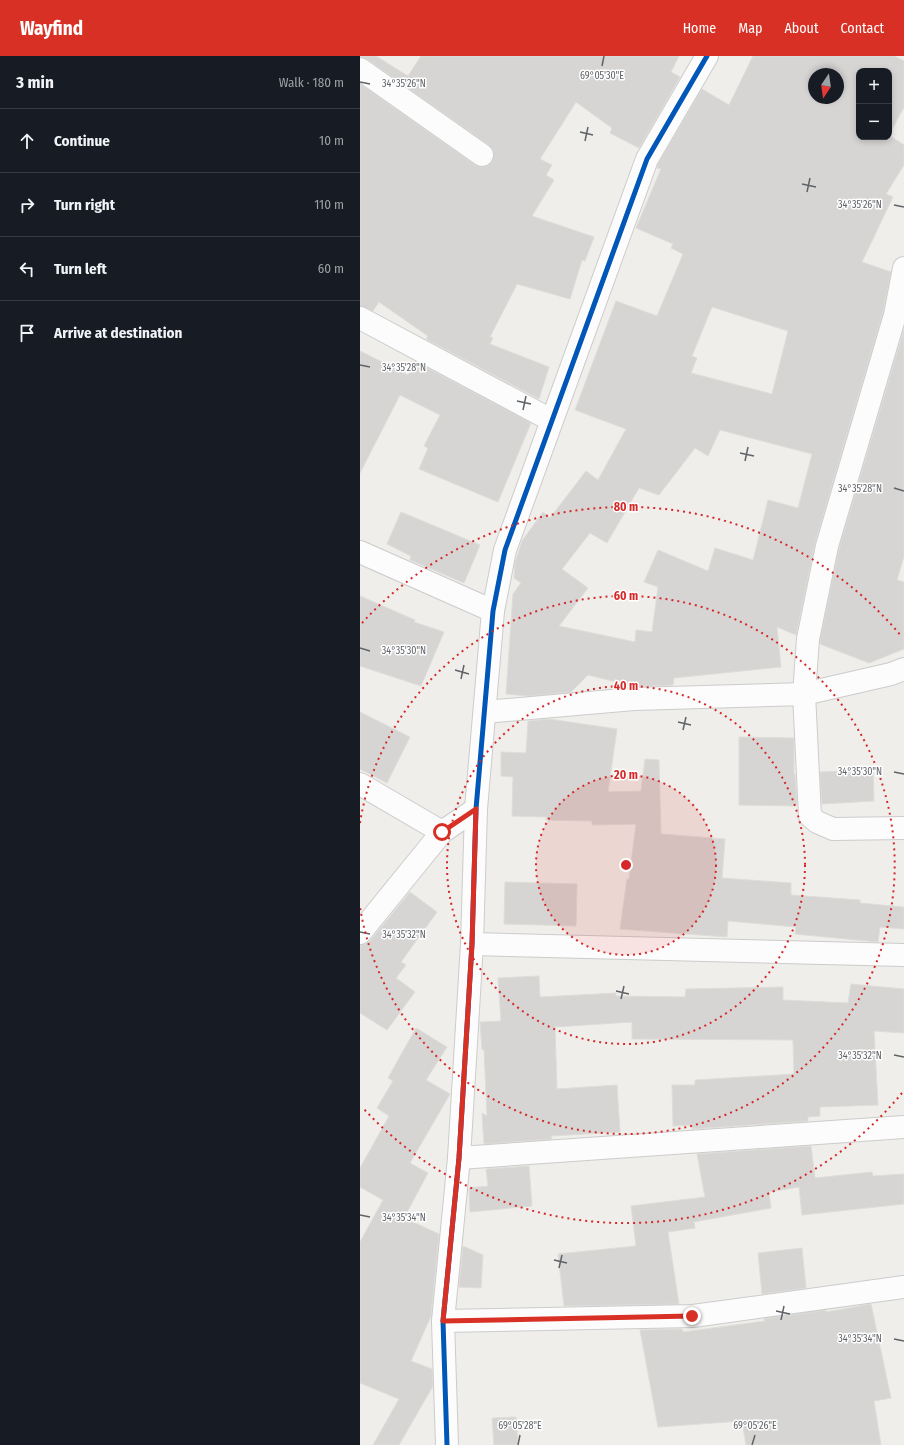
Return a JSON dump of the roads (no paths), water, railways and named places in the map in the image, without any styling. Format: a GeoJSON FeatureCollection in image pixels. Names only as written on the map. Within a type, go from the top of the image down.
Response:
{"type":"FeatureCollection","features":[{"type":"Feature","properties":{"kind":"street"},"geometry":{"type":"LineString","coordinates":[[447,1445],[443,1321],[459,1158],[472,944],[476,809],[493,612],[505,550],[647,159],[707,56]]}},
{"type":"Feature","properties":{"kind":"street"},"geometry":{"type":"LineString","coordinates":[[360,69],[482,155]]}},
{"type":"Feature","properties":{"kind":"street"},"geometry":{"type":"LineString","coordinates":[[904,268],[895,316],[826,546],[808,639],[804,694],[810,816],[817,822],[833,829],[904,828]]}},
{"type":"Feature","properties":{"kind":"street"},"geometry":{"type":"LineString","coordinates":[[360,318],[551,420]]}},
{"type":"Feature","properties":{"kind":"street"},"geometry":{"type":"LineString","coordinates":[[360,552],[493,612]]}},
{"type":"Feature","properties":{"kind":"street"},"geometry":{"type":"LineString","coordinates":[[485,712],[634,699],[804,694],[891,674],[904,669]]}},
{"type":"Feature","properties":{"kind":"street"},"geometry":{"type":"LineString","coordinates":[[360,784],[442,832]]}},
{"type":"Feature","properties":{"kind":"street"},"geometry":{"type":"LineString","coordinates":[[360,933],[442,832],[476,809]]}},
{"type":"Feature","properties":{"kind":"street"},"geometry":{"type":"LineString","coordinates":[[472,944],[904,955]]}},
{"type":"Feature","properties":{"kind":"street"},"geometry":{"type":"LineString","coordinates":[[459,1158],[904,1127]]}},
{"type":"Feature","properties":{"kind":"street"},"geometry":{"type":"LineString","coordinates":[[443,1321],[692,1316],[904,1287]]}}]}
